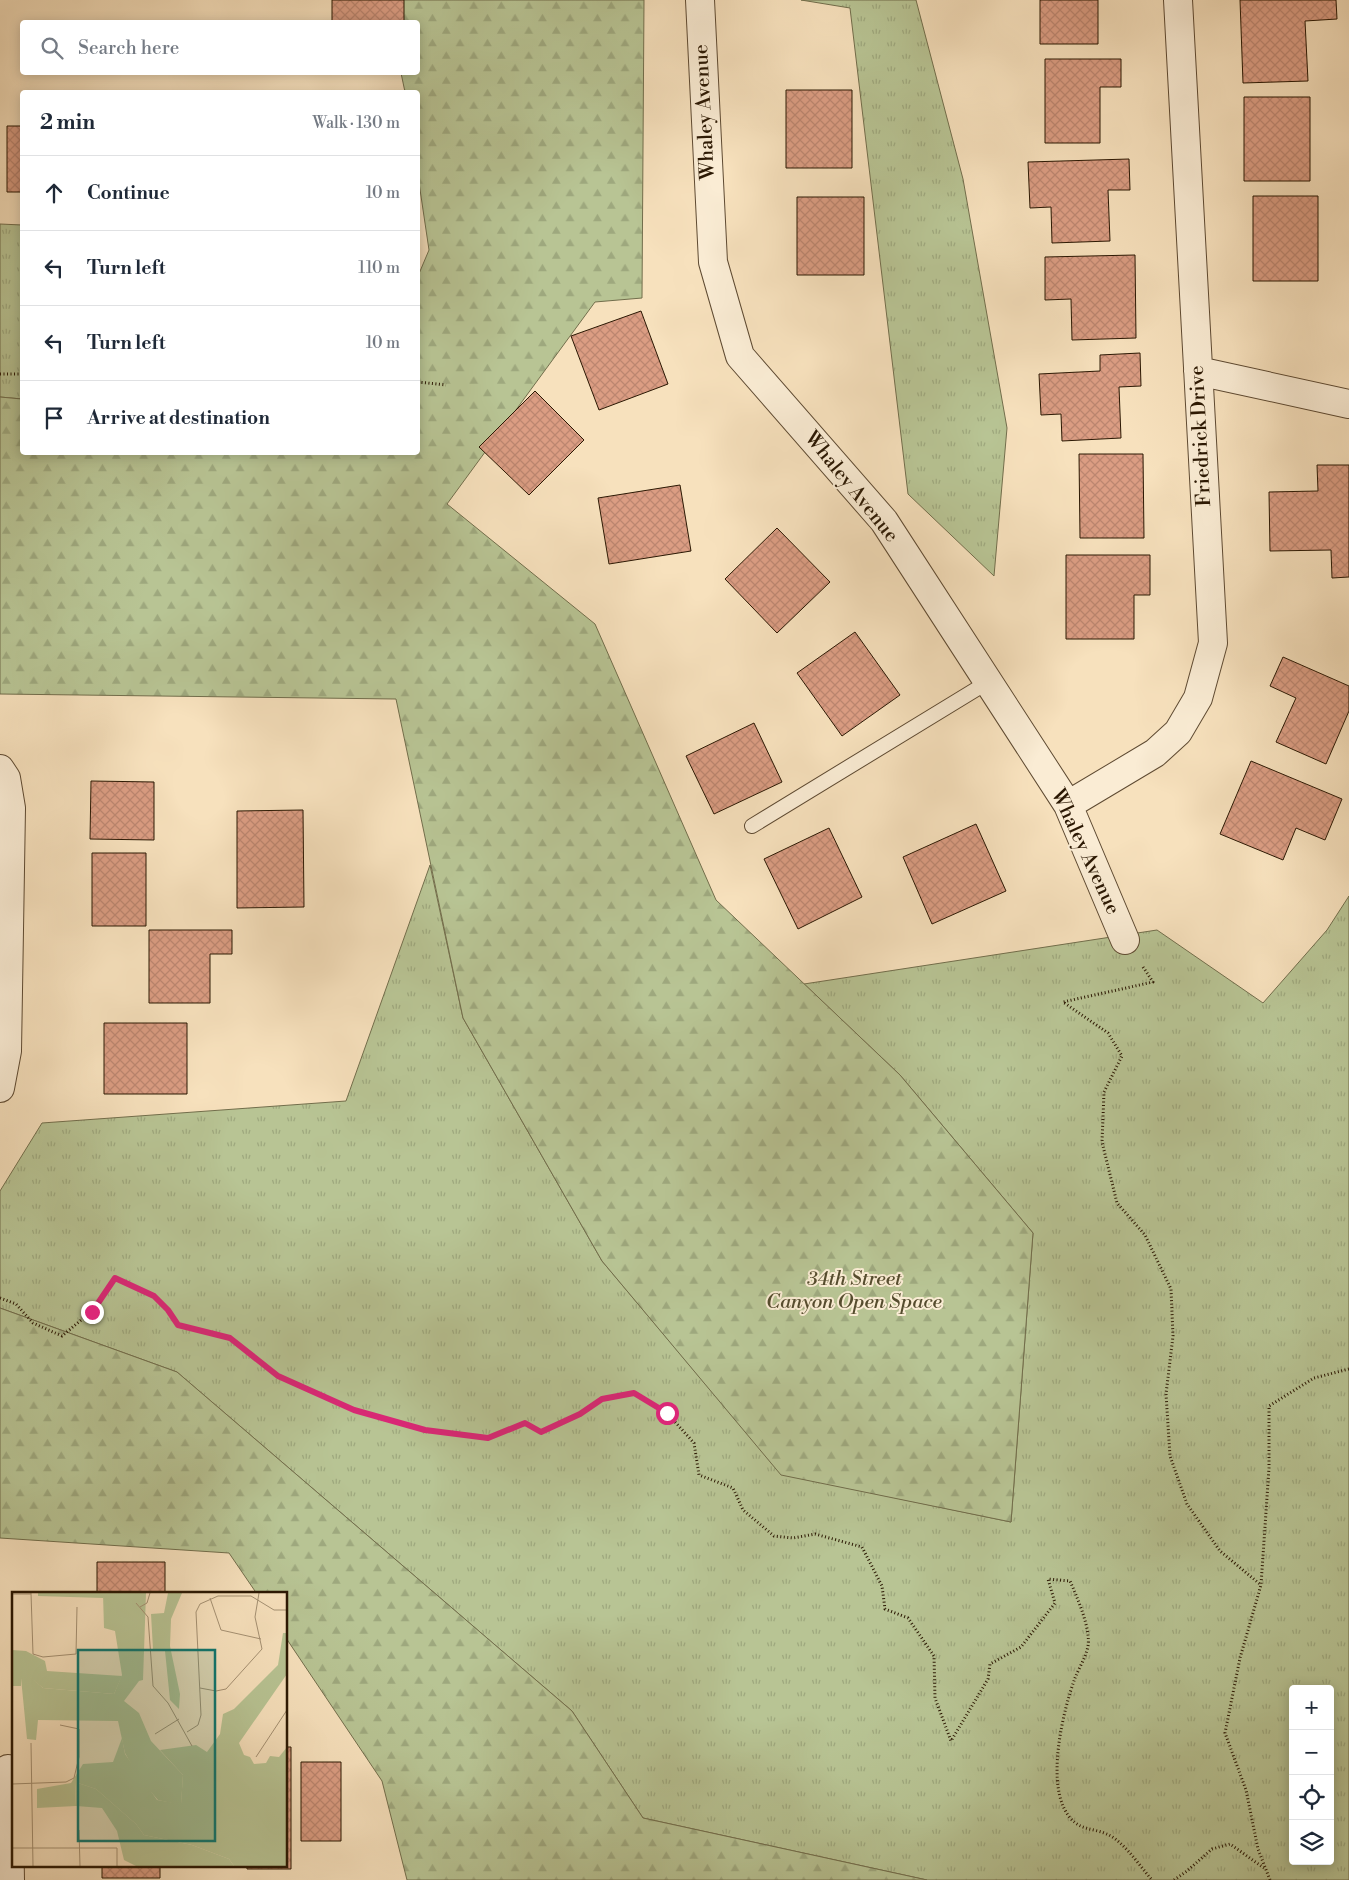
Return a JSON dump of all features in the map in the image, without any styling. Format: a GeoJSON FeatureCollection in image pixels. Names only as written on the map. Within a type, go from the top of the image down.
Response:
{"type":"FeatureCollection","features":[{"type":"Feature","properties":{"kind":"street","name":"Whaley Avenue"},"geometry":{"type":"LineString","coordinates":[[700,0],[713,262],[740,356],[884,521],[1068,805],[1125,940]]}},
{"type":"Feature","properties":{"kind":"street","name":"Friedrick Drive"},"geometry":{"type":"LineString","coordinates":[[1068,805],[1155,753],[1178,732],[1198,698],[1213,643],[1178,0]]}},
{"type":"Feature","properties":{"kind":"street"},"geometry":{"type":"LineString","coordinates":[[1198,371],[1349,404]]}},
{"type":"Feature","properties":{"kind":"street"},"geometry":{"type":"LineString","coordinates":[[0,770],[6,778],[11,808],[7,1051],[0,1088]]}},
{"type":"Feature","properties":{"kind":"street"},"geometry":{"type":"LineString","coordinates":[[8,1769],[10,1880]]}},
{"type":"Feature","properties":{"kind":"lane"},"geometry":{"type":"LineString","coordinates":[[752,826],[988,682]]}},
{"type":"Feature","properties":{"kind":"path"},"geometry":{"type":"LineString","coordinates":[[0,374],[20,374]]}},
{"type":"Feature","properties":{"kind":"path"},"geometry":{"type":"LineString","coordinates":[[420,382],[446,385]]}},
{"type":"Feature","properties":{"kind":"path"},"geometry":{"type":"LineString","coordinates":[[1125,940],[1153,982],[1063,1002],[1108,1033],[1122,1056],[1104,1092],[1102,1142],[1117,1202],[1145,1235],[1171,1289],[1173,1336],[1166,1394],[1170,1456],[1188,1504],[1220,1551],[1261,1585]]}},
{"type":"Feature","properties":{"kind":"path"},"geometry":{"type":"LineString","coordinates":[[0,1298],[16,1304],[33,1323],[62,1336],[92,1312],[115,1278],[154,1296],[168,1310],[178,1325],[230,1338],[278,1376],[354,1410],[425,1430],[488,1438],[525,1423],[541,1432],[580,1414],[602,1399],[634,1393],[667,1413],[694,1443],[699,1474],[733,1488],[743,1510],[774,1536],[793,1538],[815,1534],[862,1547],[882,1586],[885,1609],[908,1618],[934,1656],[935,1698],[951,1741],[988,1678],[990,1664],[1021,1647],[1055,1603],[1048,1579],[1070,1581],[1084,1615],[1088,1646],[1065,1706],[1058,1744],[1058,1786],[1064,1808],[1077,1825],[1113,1837],[1130,1852],[1152,1880]]}},
{"type":"Feature","properties":{"kind":"path"},"geometry":{"type":"LineString","coordinates":[[1270,1880],[1258,1849],[1246,1790],[1225,1733],[1240,1658],[1261,1585],[1269,1468],[1269,1406],[1314,1378],[1349,1369]]}},
{"type":"Feature","properties":{"kind":"path"},"geometry":{"type":"LineString","coordinates":[[1174,1880],[1188,1871],[1212,1850],[1230,1844],[1264,1868]]}},
{"type":"Feature","properties":{"kind":"green space","name":"34th Street Canyon Open Space"},"geometry":{"type":"Polygon","coordinates":[[[390,0],[644,0],[642,298],[595,302],[447,504],[595,624],[716,900],[900,1075],[1033,1233],[1011,1522],[781,1475],[602,1261],[463,1018],[396,699],[0,694],[0,397],[20,399],[20,455],[420,455],[420,271],[429,250],[420,189],[420,90],[405,90],[401,75],[420,75],[420,20],[394,20],[390,0]]]}},
{"type":"Feature","properties":{"kind":"green space"},"geometry":{"type":"Polygon","coordinates":[[[801,0],[916,0],[963,179],[1007,428],[994,576],[908,494],[850,8],[801,0]]]}},
{"type":"Feature","properties":{"kind":"green space"},"geometry":{"type":"Polygon","coordinates":[[[0,224],[20,225],[20,399],[0,397],[0,224]]]}},
{"type":"Feature","properties":{"kind":"green space"},"geometry":{"type":"Polygon","coordinates":[[[430,865],[463,1018],[602,1261],[781,1474],[1011,1522],[1033,1233],[900,1075],[804,984],[1157,930],[1263,1003],[1327,930],[1349,896],[1349,1880],[927,1880],[643,1818],[572,1711],[177,1372],[0,1308],[0,1191],[42,1123],[346,1101],[430,865]]]}},
{"type":"Feature","properties":{"kind":"green space"},"geometry":{"type":"Polygon","coordinates":[[[0,1308],[177,1372],[572,1711],[643,1818],[927,1880],[407,1880],[382,1781],[288,1641],[288,1592],[256,1592],[229,1553],[0,1538],[0,1308]]]}},
{"type":"Feature","properties":{"kind":"building"},"geometry":{"type":"Polygon","coordinates":[[[332,0],[404,0],[404,20],[332,20],[332,0]]]}},
{"type":"Feature","properties":{"kind":"building"},"geometry":{"type":"Polygon","coordinates":[[[1040,0],[1098,0],[1098,44],[1040,44],[1040,0]]]}},
{"type":"Feature","properties":{"kind":"building"},"geometry":{"type":"Polygon","coordinates":[[[1240,0],[1336,0],[1337,19],[1305,21],[1308,81],[1243,83],[1240,0]]]}},
{"type":"Feature","properties":{"kind":"building"},"geometry":{"type":"Polygon","coordinates":[[[1045,59],[1121,59],[1121,87],[1100,87],[1100,143],[1045,143],[1045,59]]]}},
{"type":"Feature","properties":{"kind":"building"},"geometry":{"type":"Polygon","coordinates":[[[786,90],[852,90],[852,168],[786,168],[786,90]]]}},
{"type":"Feature","properties":{"kind":"building"},"geometry":{"type":"Polygon","coordinates":[[[1244,97],[1310,97],[1310,181],[1244,181],[1244,97]]]}},
{"type":"Feature","properties":{"kind":"building"},"geometry":{"type":"Polygon","coordinates":[[[7,126],[20,126],[20,192],[7,192],[7,126]]]}},
{"type":"Feature","properties":{"kind":"building"},"geometry":{"type":"Polygon","coordinates":[[[1129,159],[1130,190],[1108,190],[1110,241],[1052,243],[1051,207],[1030,208],[1028,162],[1129,159]]]}},
{"type":"Feature","properties":{"kind":"building"},"geometry":{"type":"Polygon","coordinates":[[[1253,196],[1318,196],[1318,281],[1253,281],[1253,196]]]}},
{"type":"Feature","properties":{"kind":"building"},"geometry":{"type":"Polygon","coordinates":[[[797,197],[864,197],[864,275],[797,275],[797,197]]]}},
{"type":"Feature","properties":{"kind":"building"},"geometry":{"type":"Polygon","coordinates":[[[1135,255],[1136,338],[1072,340],[1071,299],[1045,300],[1045,257],[1135,255]]]}},
{"type":"Feature","properties":{"kind":"building"},"geometry":{"type":"Polygon","coordinates":[[[641,311],[668,384],[599,410],[571,336],[641,311]]]}},
{"type":"Feature","properties":{"kind":"building"},"geometry":{"type":"Polygon","coordinates":[[[1140,353],[1141,386],[1119,387],[1121,438],[1062,441],[1061,414],[1041,415],[1039,374],[1100,371],[1100,355],[1140,353]]]}},
{"type":"Feature","properties":{"kind":"building"},"geometry":{"type":"Polygon","coordinates":[[[535,391],[584,440],[529,495],[479,447],[535,391]]]}},
{"type":"Feature","properties":{"kind":"building"},"geometry":{"type":"Polygon","coordinates":[[[1079,454],[1143,454],[1144,538],[1080,538],[1079,454]]]}},
{"type":"Feature","properties":{"kind":"building"},"geometry":{"type":"Polygon","coordinates":[[[1317,465],[1349,465],[1349,577],[1332,578],[1331,550],[1270,551],[1269,492],[1318,491],[1317,465]]]}},
{"type":"Feature","properties":{"kind":"building"},"geometry":{"type":"Polygon","coordinates":[[[680,485],[691,551],[609,564],[598,498],[680,485]]]}},
{"type":"Feature","properties":{"kind":"building"},"geometry":{"type":"Polygon","coordinates":[[[777,528],[830,582],[777,633],[725,579],[777,528]]]}},
{"type":"Feature","properties":{"kind":"building"},"geometry":{"type":"Polygon","coordinates":[[[1066,555],[1150,555],[1150,595],[1134,595],[1134,639],[1066,639],[1066,555]]]}},
{"type":"Feature","properties":{"kind":"building"},"geometry":{"type":"Polygon","coordinates":[[[855,632],[900,695],[842,736],[797,673],[855,632]]]}},
{"type":"Feature","properties":{"kind":"building"},"geometry":{"type":"Polygon","coordinates":[[[1283,657],[1349,686],[1349,711],[1326,764],[1276,742],[1296,698],[1270,686],[1283,657]]]}},
{"type":"Feature","properties":{"kind":"building"},"geometry":{"type":"Polygon","coordinates":[[[754,723],[782,782],[714,814],[686,756],[754,723]]]}},
{"type":"Feature","properties":{"kind":"building"},"geometry":{"type":"Polygon","coordinates":[[[1251,761],[1342,799],[1325,840],[1296,828],[1283,860],[1220,834],[1251,761]]]}},
{"type":"Feature","properties":{"kind":"building"},"geometry":{"type":"Polygon","coordinates":[[[91,781],[154,782],[154,840],[90,839],[91,781]]]}},
{"type":"Feature","properties":{"kind":"building"},"geometry":{"type":"Polygon","coordinates":[[[303,810],[304,907],[237,908],[237,811],[303,810]]]}},
{"type":"Feature","properties":{"kind":"building"},"geometry":{"type":"Polygon","coordinates":[[[976,824],[1006,891],[932,924],[903,857],[976,824]]]}},
{"type":"Feature","properties":{"kind":"building"},"geometry":{"type":"Polygon","coordinates":[[[829,828],[862,897],[798,929],[764,859],[829,828]]]}},
{"type":"Feature","properties":{"kind":"building"},"geometry":{"type":"Polygon","coordinates":[[[92,853],[146,853],[146,926],[92,926],[92,853]]]}},
{"type":"Feature","properties":{"kind":"building"},"geometry":{"type":"Polygon","coordinates":[[[149,930],[232,930],[232,954],[210,954],[210,1003],[149,1003],[149,930]]]}},
{"type":"Feature","properties":{"kind":"building"},"geometry":{"type":"Polygon","coordinates":[[[104,1023],[187,1023],[187,1094],[104,1094],[104,1023]]]}},
{"type":"Feature","properties":{"kind":"building"},"geometry":{"type":"Polygon","coordinates":[[[97,1562],[165,1562],[165,1592],[97,1592],[97,1562]]]}},
{"type":"Feature","properties":{"kind":"building"},"geometry":{"type":"Polygon","coordinates":[[[288,1747],[291,1747],[291,1869],[247,1869],[288,1868],[288,1747]]]}},
{"type":"Feature","properties":{"kind":"building"},"geometry":{"type":"Polygon","coordinates":[[[301,1762],[341,1762],[341,1841],[301,1841],[301,1762]]]}},
{"type":"Feature","properties":{"kind":"building"},"geometry":{"type":"Polygon","coordinates":[[[102,1868],[160,1868],[160,1878],[102,1878],[102,1868]]]}},
{"type":"Feature","properties":{"kind":"route"},"geometry":{"type":"LineString","coordinates":[[92,1312],[115,1278],[154,1296],[168,1310],[178,1325],[230,1338],[278,1376],[354,1410],[425,1430],[488,1438],[525,1423],[541,1432],[580,1414],[602,1399],[634,1393],[667,1413]]}}]}
